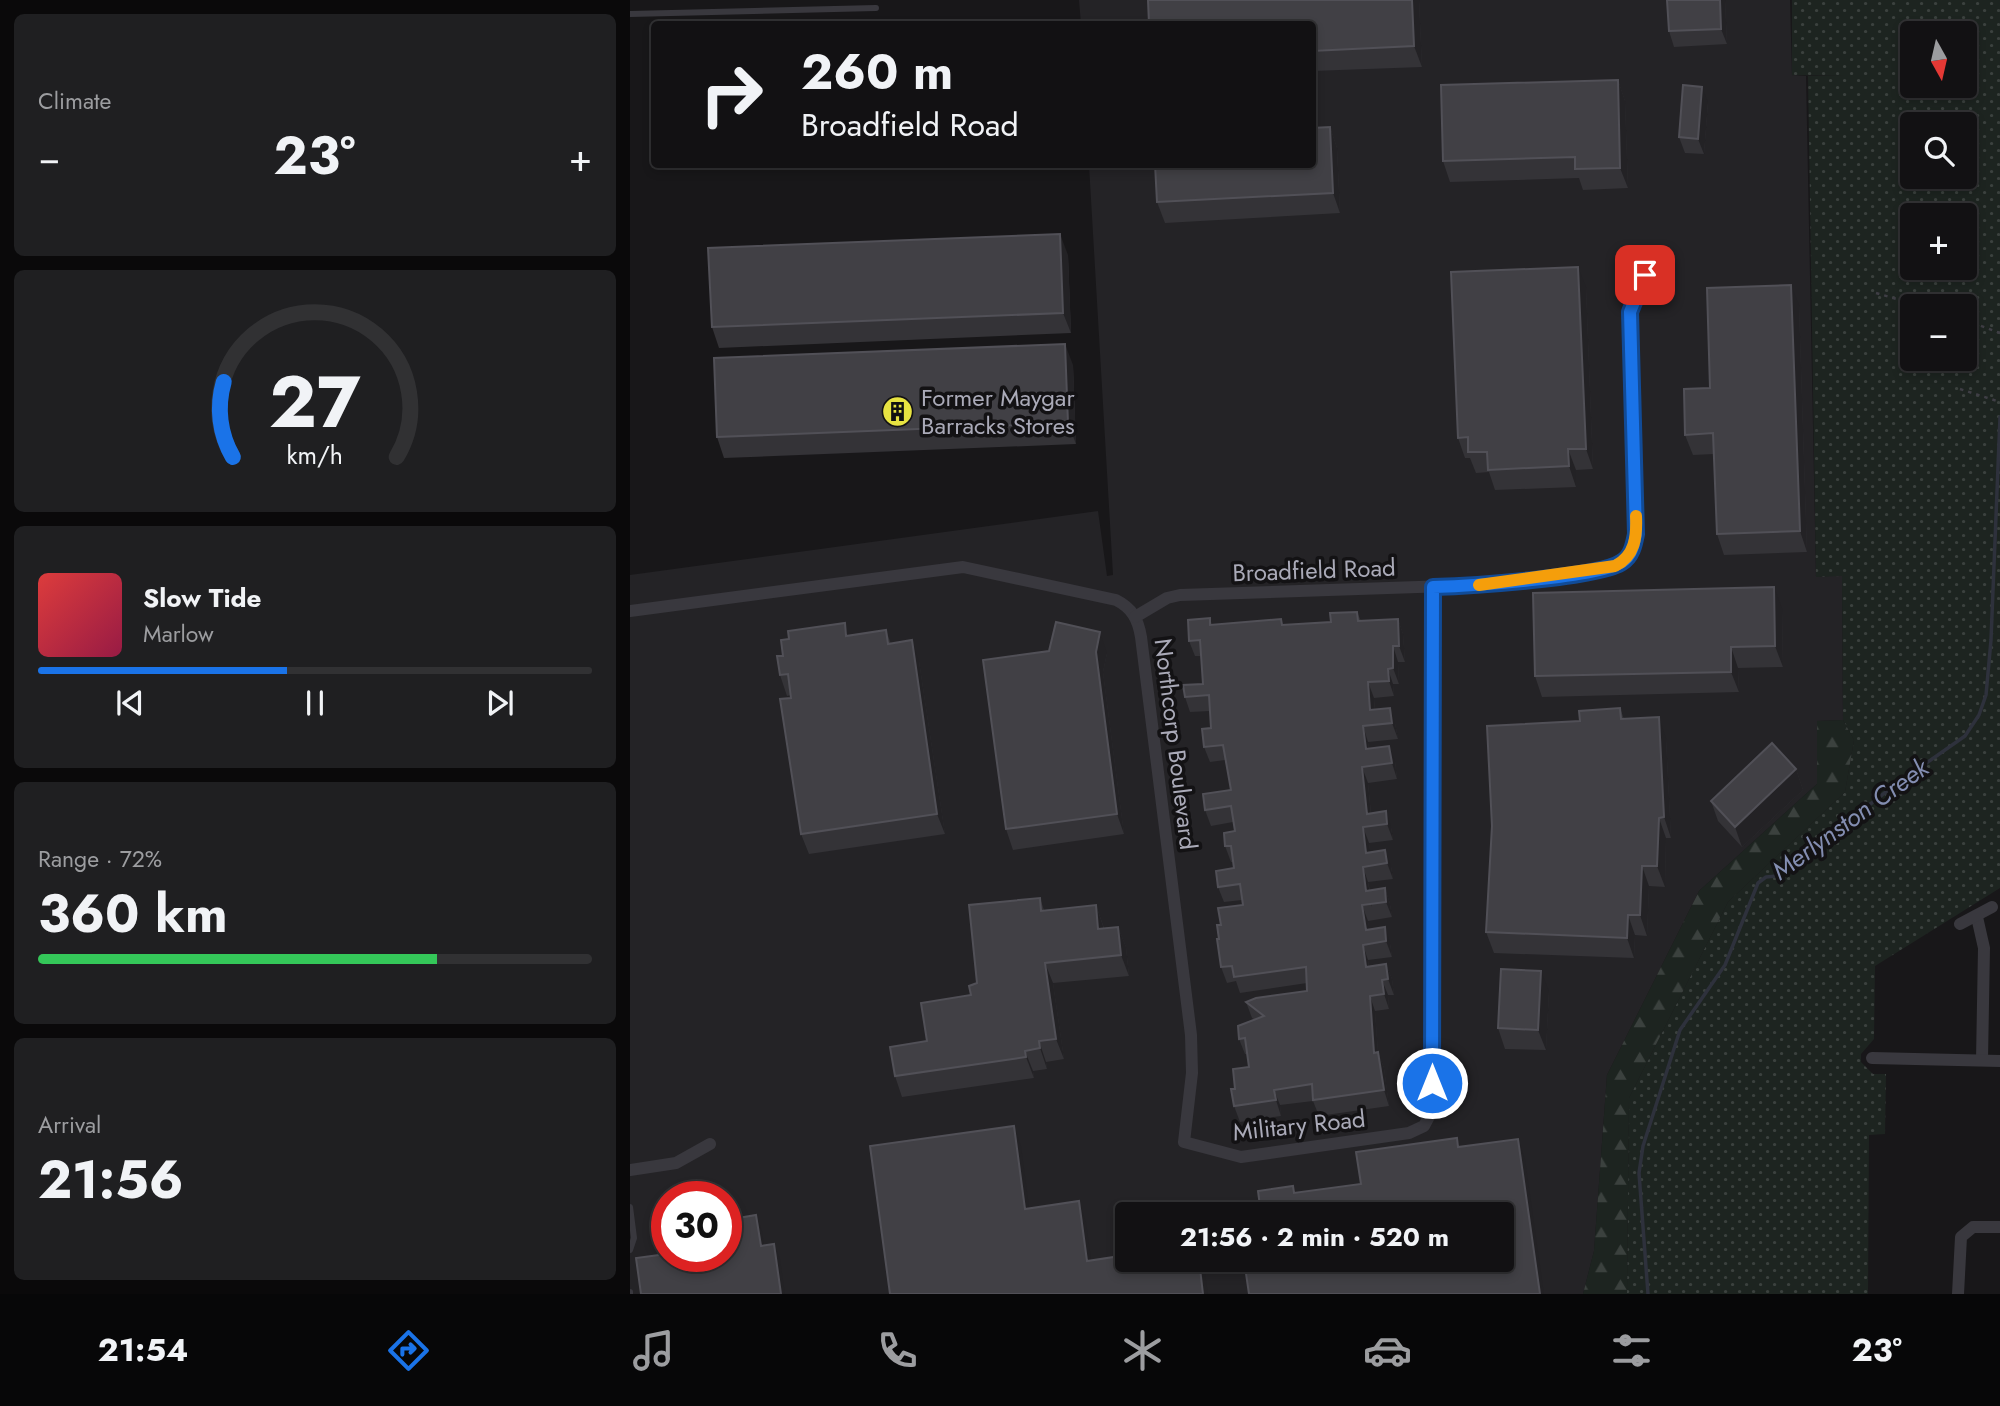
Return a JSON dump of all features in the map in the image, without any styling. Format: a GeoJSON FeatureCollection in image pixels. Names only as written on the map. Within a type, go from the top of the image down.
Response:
{"type":"FeatureCollection","features":[{"type":"Feature","properties":{"kind":"street","name":"Broadfield Road"},"geometry":{"type":"LineString","coordinates":[[1135,617],[1167,598],[1180,595],[1492,584],[1603,570],[1623,562],[1630,554],[1636,534],[1630,312],[1645,275]]}},
{"type":"Feature","properties":{"kind":"street","name":"Northcorp Boulevard"},"geometry":{"type":"LineString","coordinates":[[630,611],[963,567],[1116,600],[1126,605],[1135,617],[1141,637],[1191,1035],[1191,1082],[1184,1142]]}},
{"type":"Feature","properties":{"kind":"street","name":"Military Road"},"geometry":{"type":"LineString","coordinates":[[1184,1142],[1241,1157],[1409,1133],[1420,1130],[1429,1120],[1432,1111],[1433,587]]}},
{"type":"Feature","properties":{"kind":"street"},"geometry":{"type":"LineString","coordinates":[[1960,924],[1992,907]]}},
{"type":"Feature","properties":{"kind":"street"},"geometry":{"type":"LineString","coordinates":[[1977,917],[1984,948],[1982,1060]]}},
{"type":"Feature","properties":{"kind":"street"},"geometry":{"type":"LineString","coordinates":[[1872,1058],[2000,1060]]}},
{"type":"Feature","properties":{"kind":"street"},"geometry":{"type":"LineString","coordinates":[[630,1170],[676,1163],[710,1144]]}},
{"type":"Feature","properties":{"kind":"street"},"geometry":{"type":"LineString","coordinates":[[1958,1294],[1961,1237],[1973,1227],[2000,1227]]}},
{"type":"Feature","properties":{"kind":"lane"},"geometry":{"type":"LineString","coordinates":[[630,14],[876,8]]}},
{"type":"Feature","properties":{"kind":"lane"},"geometry":{"type":"LineString","coordinates":[[630,1207],[634,1238],[630,1250]]}},
{"type":"Feature","properties":{"kind":"path"},"geometry":{"type":"LineString","coordinates":[[1876,293],[1900,300]]}},
{"type":"Feature","properties":{"kind":"path"},"geometry":{"type":"LineString","coordinates":[[1977,324],[2000,332]]}},
{"type":"Feature","properties":{"kind":"path"},"geometry":{"type":"LineString","coordinates":[[1960,389],[2000,402]]}},
{"type":"Feature","properties":{"kind":"shaded area"},"geometry":{"type":"Polygon","coordinates":[[[1079,0],[1790,0],[1792,75],[1806,76],[1816,577],[1842,575],[1843,720],[1817,721],[1817,784],[1699,891],[1607,1075],[1594,1251],[1583,1294],[630,1294],[630,575],[1098,511],[1107,576],[1113,575],[1089,168],[1316,168],[1316,21],[1081,21],[1079,0]]]}},
{"type":"Feature","properties":{"kind":"green space"},"geometry":{"type":"Polygon","coordinates":[[[1792,0],[2000,0],[2000,888],[1875,966],[1874,1039],[1861,1054],[1861,1062],[1873,1074],[1886,1074],[1885,1134],[1869,1135],[1868,1294],[1627,1294],[1629,1098],[1728,902],[1845,792],[1854,740],[1843,720],[1842,576],[1816,577],[1808,76],[1845,76],[1792,75],[1792,0]]]}},
{"type":"Feature","properties":{"kind":"green space"},"geometry":{"type":"Polygon","coordinates":[[[1843,720],[1854,740],[1845,792],[1728,902],[1629,1098],[1627,1294],[1583,1294],[1594,1251],[1607,1075],[1699,891],[1817,784],[1817,721],[1843,720]]]}},
{"type":"Feature","properties":{"kind":"building"},"geometry":{"type":"Polygon","coordinates":[[[1148,0],[1412,0],[1414,46],[1316,51],[1316,21],[1149,21],[1148,0]]]}},
{"type":"Feature","properties":{"kind":"building"},"geometry":{"type":"Polygon","coordinates":[[[1667,0],[1720,0],[1721,29],[1669,31],[1667,0]]]}},
{"type":"Feature","properties":{"kind":"building"},"geometry":{"type":"Polygon","coordinates":[[[1618,80],[1620,168],[1575,169],[1575,157],[1443,161],[1441,85],[1618,80]]]}},
{"type":"Feature","properties":{"kind":"building"},"geometry":{"type":"Polygon","coordinates":[[[1683,85],[1702,87],[1698,139],[1679,137],[1683,85]]]}},
{"type":"Feature","properties":{"kind":"building"},"geometry":{"type":"Polygon","coordinates":[[[1330,127],[1333,193],[1157,202],[1155,168],[1316,168],[1316,128],[1330,127]]]}},
{"type":"Feature","properties":{"kind":"building","name":"Former Maygar Barracks Stores"},"geometry":{"type":"Polygon","coordinates":[[[1060,234],[1063,313],[712,327],[708,248],[1060,234]]]}},
{"type":"Feature","properties":{"kind":"building"},"geometry":{"type":"Polygon","coordinates":[[[1578,267],[1586,449],[1568,449],[1569,466],[1488,470],[1487,452],[1468,452],[1468,437],[1458,438],[1451,272],[1578,267]]]}},
{"type":"Feature","properties":{"kind":"building"},"geometry":{"type":"Polygon","coordinates":[[[1791,285],[1800,531],[1717,534],[1713,433],[1685,435],[1684,389],[1710,388],[1707,288],[1791,285]]]}},
{"type":"Feature","properties":{"kind":"building","name":"Former Maygar Barracks Stores"},"geometry":{"type":"Polygon","coordinates":[[[1065,344],[1068,423],[717,437],[714,358],[1065,344]]]}},
{"type":"Feature","properties":{"kind":"building"},"geometry":{"type":"Polygon","coordinates":[[[1774,587],[1775,646],[1731,647],[1731,672],[1535,676],[1533,593],[1774,587]]]}},
{"type":"Feature","properties":{"kind":"building"},"geometry":{"type":"Polygon","coordinates":[[[1357,612],[1358,621],[1398,619],[1399,646],[1393,646],[1393,668],[1388,669],[1389,681],[1368,682],[1370,710],[1390,708],[1392,723],[1363,726],[1366,749],[1389,746],[1392,763],[1362,767],[1367,814],[1386,811],[1387,824],[1363,827],[1366,853],[1385,850],[1387,863],[1363,867],[1366,891],[1385,888],[1386,902],[1362,905],[1366,930],[1385,927],[1386,941],[1363,945],[1366,967],[1386,964],[1388,979],[1382,980],[1384,994],[1370,996],[1374,1053],[1378,1052],[1384,1090],[1313,1100],[1312,1084],[1274,1090],[1276,1100],[1234,1106],[1231,1089],[1235,1089],[1233,1069],[1249,1067],[1245,1038],[1239,1039],[1238,1026],[1264,1016],[1246,1002],[1256,998],[1307,991],[1306,967],[1234,977],[1232,966],[1221,967],[1217,939],[1217,925],[1221,925],[1218,908],[1243,905],[1240,884],[1218,887],[1216,871],[1234,868],[1231,846],[1225,846],[1224,833],[1235,831],[1231,806],[1205,810],[1203,794],[1231,790],[1223,745],[1204,747],[1202,729],[1211,728],[1209,695],[1185,697],[1183,685],[1203,684],[1200,640],[1189,641],[1188,620],[1210,618],[1210,625],[1281,619],[1282,625],[1331,622],[1330,613],[1357,612]]]}},
{"type":"Feature","properties":{"kind":"building"},"geometry":{"type":"Polygon","coordinates":[[[1056,622],[1100,632],[1096,652],[1117,814],[1006,829],[983,660],[1049,651],[1056,622]]]}},
{"type":"Feature","properties":{"kind":"building"},"geometry":{"type":"Polygon","coordinates":[[[845,623],[846,636],[886,630],[888,644],[912,640],[937,814],[801,834],[780,699],[791,698],[788,674],[780,675],[777,656],[783,656],[781,640],[789,639],[788,631],[845,623]]]}},
{"type":"Feature","properties":{"kind":"building"},"geometry":{"type":"Polygon","coordinates":[[[1620,708],[1621,719],[1659,717],[1664,817],[1659,818],[1657,866],[1642,866],[1640,915],[1628,915],[1627,938],[1486,932],[1492,826],[1487,726],[1580,721],[1579,711],[1620,708]]]}},
{"type":"Feature","properties":{"kind":"building"},"geometry":{"type":"Polygon","coordinates":[[[1772,743],[1796,769],[1735,827],[1711,801],[1772,743]]]}},
{"type":"Feature","properties":{"kind":"building"},"geometry":{"type":"Polygon","coordinates":[[[1040,898],[1041,911],[1096,905],[1098,929],[1118,927],[1121,955],[1045,963],[1056,1039],[1039,1041],[1040,1048],[1025,1051],[1026,1057],[895,1076],[890,1047],[927,1041],[921,1003],[971,995],[969,986],[977,983],[969,905],[1040,898]]]}},
{"type":"Feature","properties":{"kind":"building"},"geometry":{"type":"Polygon","coordinates":[[[1501,969],[1541,971],[1538,1030],[1498,1028],[1501,969]]]}},
{"type":"Feature","properties":{"kind":"building"},"geometry":{"type":"Polygon","coordinates":[[[1014,1126],[1025,1209],[1079,1201],[1087,1261],[1115,1257],[1115,1272],[1200,1272],[1203,1294],[890,1294],[870,1146],[1014,1126]]]}},
{"type":"Feature","properties":{"kind":"building"},"geometry":{"type":"Polygon","coordinates":[[[1457,1138],[1458,1147],[1518,1139],[1540,1294],[1249,1294],[1246,1272],[1514,1272],[1514,1202],[1259,1202],[1258,1191],[1293,1186],[1294,1193],[1361,1184],[1356,1152],[1457,1138]]]}},
{"type":"Feature","properties":{"kind":"building"},"geometry":{"type":"Polygon","coordinates":[[[756,1215],[761,1246],[774,1244],[781,1294],[641,1294],[636,1258],[651,1256],[651,1272],[742,1272],[742,1217],[756,1215]]]}},
{"type":"Feature","properties":{"kind":"waterway","name":"Merlynston Creek"},"geometry":{"type":"LineString","coordinates":[[1648,1294],[1639,1173],[1643,1146],[1680,1030],[1725,965],[1758,883],[1766,877],[1777,876],[1895,785],[1965,736],[1979,715],[1986,695],[1991,640],[2000,417]]}},
{"type":"Feature","properties":{"kind":"slow traffic"},"geometry":{"type":"LineString","coordinates":[[1479,585],[1603,570],[1615,566],[1630,554],[1636,534],[1636,516]]}},
{"type":"Feature","properties":{"kind":"place","name":"Former Maygar Barracks Stores"},"geometry":{"type":"Point","coordinates":[898,411]}},
{"type":"Feature","properties":{"kind":"route"},"geometry":{"type":"LineString","coordinates":[[1432,1083],[1433,587],[1492,584],[1603,570],[1623,562],[1630,554],[1636,534],[1630,312],[1632,300],[1645,275]]}}]}
